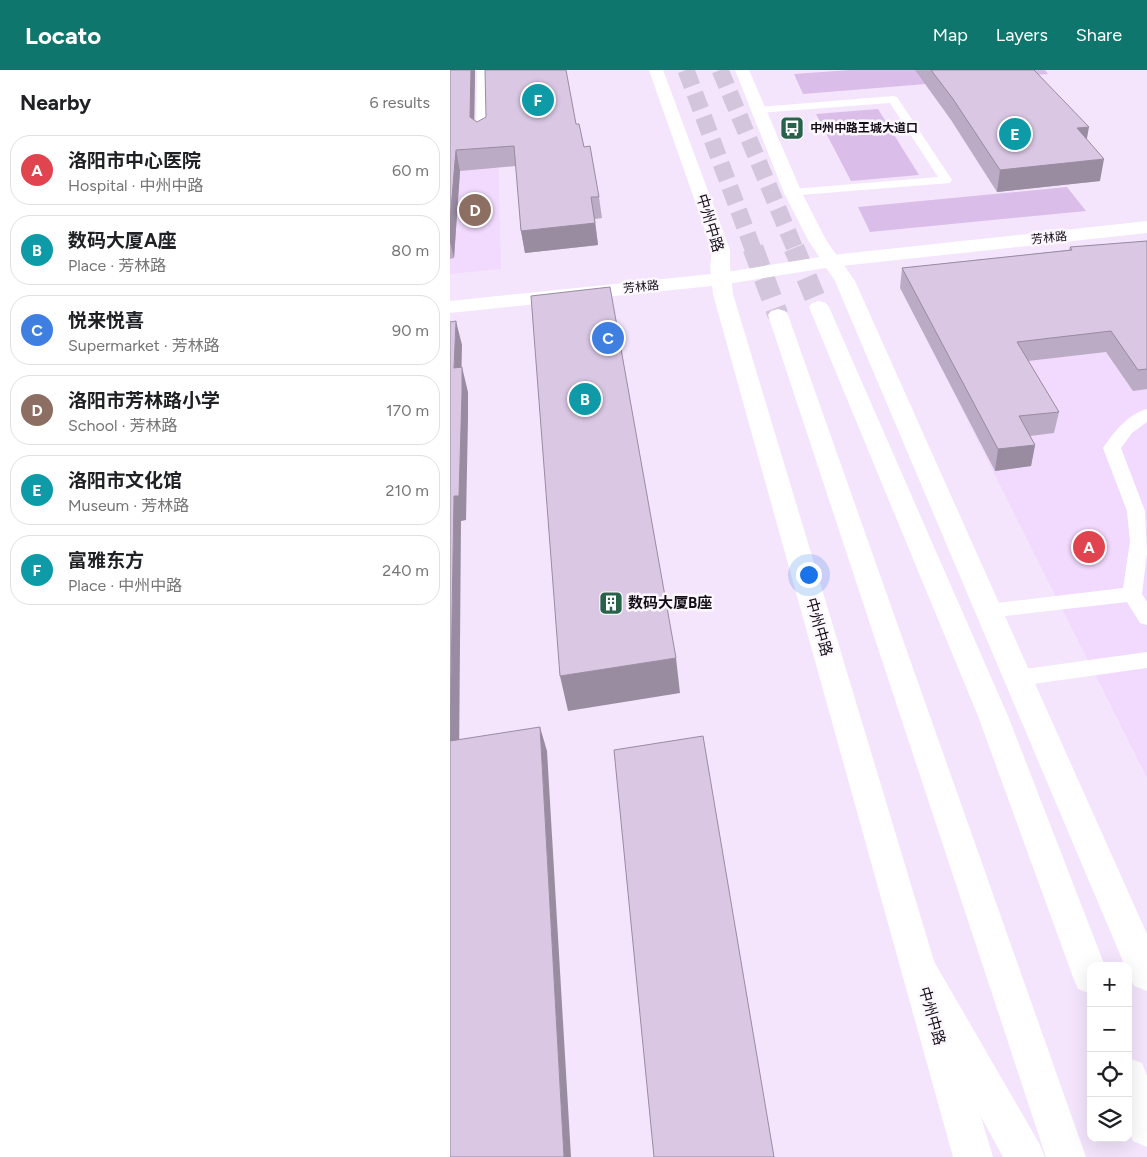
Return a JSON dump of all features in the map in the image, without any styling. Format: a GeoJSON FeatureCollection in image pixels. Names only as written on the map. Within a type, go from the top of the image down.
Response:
{"type":"FeatureCollection","features":[{"type":"Feature","properties":{"kind":"main road","name":"中州中路"},"geometry":{"type":"LineString","coordinates":[[656,70],[721,250],[720,272],[723,294],[973,1157]]}},
{"type":"Feature","properties":{"kind":"main road"},"geometry":{"type":"LineString","coordinates":[[742,70],[793,193],[817,240],[844,281],[1147,974]]}},
{"type":"Feature","properties":{"kind":"main road","name":"芳林路"},"geometry":{"type":"LineString","coordinates":[[450,293],[720,272],[1147,227]]}},
{"type":"Feature","properties":{"kind":"main road","name":"芳林路"},"geometry":{"type":"LineString","coordinates":[[450,307],[720,272]]}},
{"type":"Feature","properties":{"kind":"main road"},"geometry":{"type":"LineString","coordinates":[[819,307],[993,716],[1087,966]]}},
{"type":"Feature","properties":{"kind":"main road"},"geometry":{"type":"LineString","coordinates":[[778,315],[1066,1157]]}},
{"type":"Feature","properties":{"kind":"main road"},"geometry":{"type":"LineString","coordinates":[[919,970],[1025,1157]]}},
{"type":"Feature","properties":{"kind":"main road"},"geometry":{"type":"LineString","coordinates":[[1132,1088],[1147,1127]]}},
{"type":"Feature","properties":{"kind":"lane"},"geometry":{"type":"LineString","coordinates":[[482,70],[482,137]]}},
{"type":"Feature","properties":{"kind":"lane"},"geometry":{"type":"LineString","coordinates":[[759,110],[893,99],[946,180],[793,193]]}},
{"type":"Feature","properties":{"kind":"lane"},"geometry":{"type":"LineString","coordinates":[[1147,414],[1126,429],[1112,448],[1136,511],[1139,542],[1132,594],[1147,618]]}},
{"type":"Feature","properties":{"kind":"lane"},"geometry":{"type":"LineString","coordinates":[[988,610],[1132,594]]}},
{"type":"Feature","properties":{"kind":"lane"},"geometry":{"type":"LineString","coordinates":[[1018,678],[1147,660]]}},
{"type":"Feature","properties":{"kind":"shaded area"},"geometry":{"type":"Polygon","coordinates":[[[850,70],[1045,70],[1048,74],[803,94],[794,74],[850,70]]]}},
{"type":"Feature","properties":{"kind":"shaded area"},"geometry":{"type":"Polygon","coordinates":[[[878,109],[919,175],[851,181],[816,114],[878,109]]]}},
{"type":"Feature","properties":{"kind":"shaded area"},"geometry":{"type":"Polygon","coordinates":[[[498,148],[501,269],[450,274],[450,152],[498,148]]]}},
{"type":"Feature","properties":{"kind":"shaded area"},"geometry":{"type":"Polygon","coordinates":[[[1067,187],[1086,211],[870,232],[858,207],[1067,187]]]}},
{"type":"Feature","properties":{"kind":"shaded area"},"geometry":{"type":"Polygon","coordinates":[[[1147,300],[1147,778],[915,316],[1147,300]]]}},
{"type":"Feature","properties":{"kind":"building"},"geometry":{"type":"Polygon","coordinates":[[[450,70],[471,70],[470,117],[477,122],[486,117],[485,70],[566,70],[576,124],[579,124],[584,147],[590,146],[599,197],[591,197],[595,223],[521,231],[514,146],[456,150],[450,221],[450,70]]]}},
{"type":"Feature","properties":{"kind":"building"},"geometry":{"type":"Polygon","coordinates":[[[931,70],[1034,70],[1089,127],[1077,128],[1104,159],[1000,170],[953,99],[931,70]]]}},
{"type":"Feature","properties":{"kind":"building"},"geometry":{"type":"Polygon","coordinates":[[[1147,241],[1147,369],[1138,370],[1111,331],[1017,342],[1059,412],[1019,416],[1035,445],[998,449],[902,268],[1072,250],[1070,247],[1147,241]]]}},
{"type":"Feature","properties":{"kind":"building"},"geometry":{"type":"Polygon","coordinates":[[[610,287],[676,658],[560,676],[531,296],[610,287]]]}},
{"type":"Feature","properties":{"kind":"building"},"geometry":{"type":"Polygon","coordinates":[[[456,321],[454,368],[462,367],[462,394],[459,496],[454,496],[450,741],[450,322],[456,321]]]}},
{"type":"Feature","properties":{"kind":"building"},"geometry":{"type":"Polygon","coordinates":[[[540,727],[564,1157],[450,1157],[450,741],[540,727]]]}},
{"type":"Feature","properties":{"kind":"building"},"geometry":{"type":"Polygon","coordinates":[[[703,736],[774,1157],[654,1157],[614,750],[703,736]]]}},
{"type":"Feature","properties":{"kind":"tunnel"},"geometry":{"type":"LineString","coordinates":[[686,70],[753,249]]}},
{"type":"Feature","properties":{"kind":"tunnel"},"geometry":{"type":"LineString","coordinates":[[720,70],[795,249]]}},
{"type":"Feature","properties":{"kind":"tunnel"},"geometry":{"type":"LineString","coordinates":[[753,248],[778,315]]}},
{"type":"Feature","properties":{"kind":"tunnel"},"geometry":{"type":"LineString","coordinates":[[794,248],[819,307]]}},
{"type":"Feature","properties":{"kind":"place","name":"富雅东方"},"geometry":{"type":"Point","coordinates":[538,100]}},
{"type":"Feature","properties":{"kind":"place","name":"中州中路王城大道口"},"geometry":{"type":"Point","coordinates":[792,128]}},
{"type":"Feature","properties":{"kind":"place","name":"洛阳市文化馆"},"geometry":{"type":"Point","coordinates":[1015,134]}},
{"type":"Feature","properties":{"kind":"place","name":"洛阳市芳林路小学"},"geometry":{"type":"Point","coordinates":[475,210]}},
{"type":"Feature","properties":{"kind":"place","name":"悦来悦喜"},"geometry":{"type":"Point","coordinates":[608,338]}},
{"type":"Feature","properties":{"kind":"place","name":"数码大厦A座"},"geometry":{"type":"Point","coordinates":[585,399]}},
{"type":"Feature","properties":{"kind":"place","name":"洛阳市中心医院"},"geometry":{"type":"Point","coordinates":[1089,547]}},
{"type":"Feature","properties":{"kind":"place","name":"数码大厦B座"},"geometry":{"type":"Point","coordinates":[611,603]}}]}
